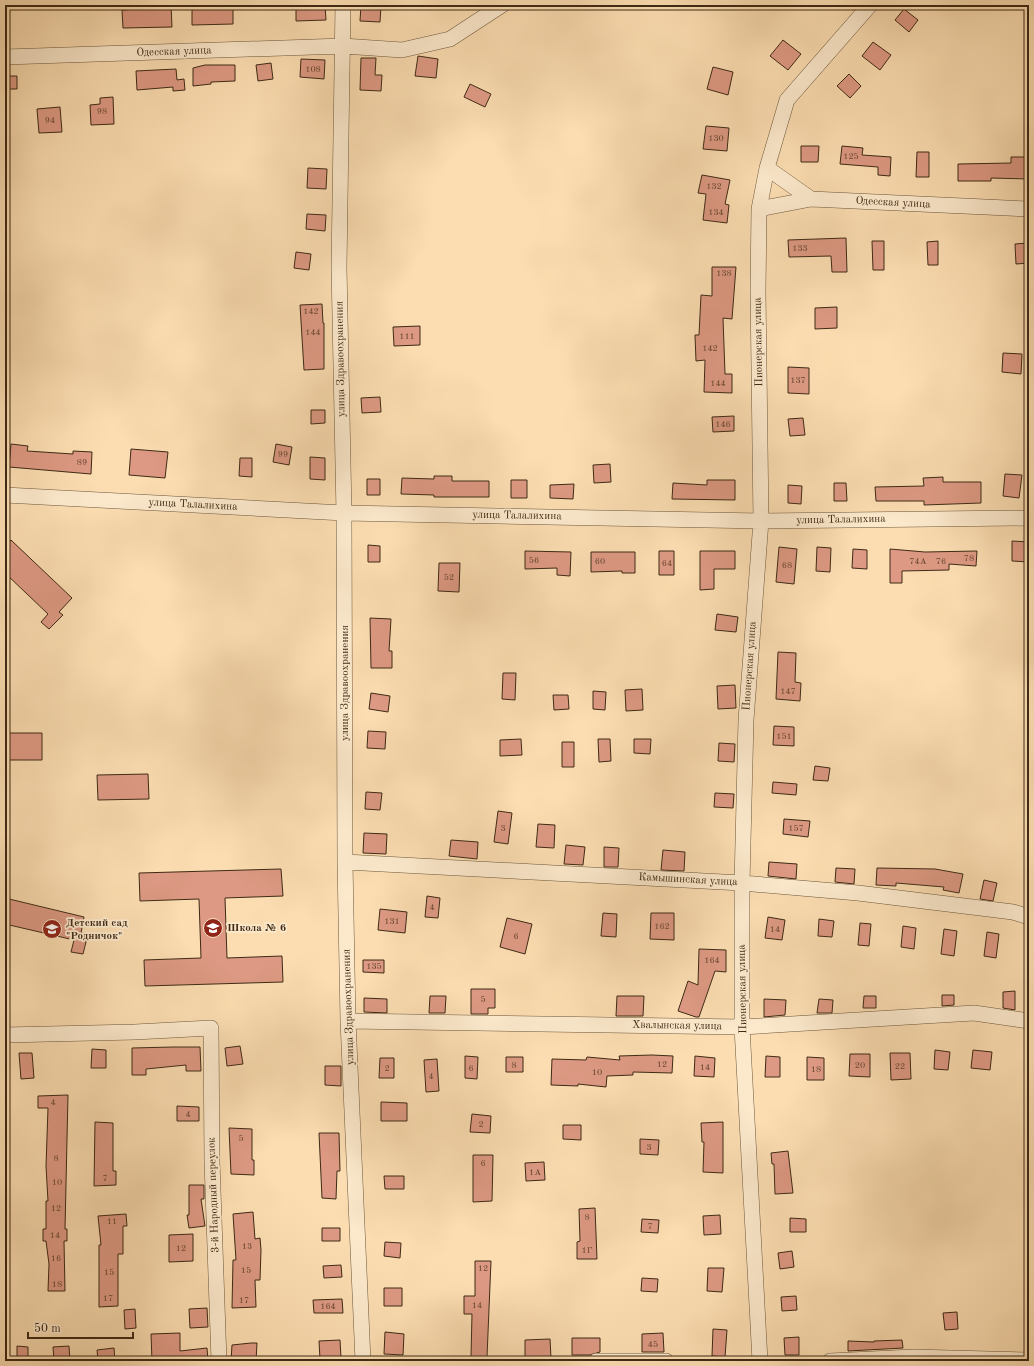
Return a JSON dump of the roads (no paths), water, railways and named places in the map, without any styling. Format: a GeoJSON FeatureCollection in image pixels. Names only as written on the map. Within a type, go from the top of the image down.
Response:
{"type":"FeatureCollection","features":[{"type":"Feature","properties":{"kind":"street","name":"улица Здравоохранения"},"geometry":{"type":"LineString","coordinates":[[343,5],[339,267],[344,513],[348,1021],[363,1361]]}},
{"type":"Feature","properties":{"kind":"street","name":"Одесская улица"},"geometry":{"type":"LineString","coordinates":[[5,57],[343,46],[402,50],[450,39],[502,5]]}},
{"type":"Feature","properties":{"kind":"street","name":"Пионерская улица"},"geometry":{"type":"LineString","coordinates":[[760,1361],[742,1027],[742,882],[746,720],[761,520],[758,292],[759,209],[767,168],[787,100],[870,5]]}},
{"type":"Feature","properties":{"kind":"street"},"geometry":{"type":"LineString","coordinates":[[767,168],[812,199]]}},
{"type":"Feature","properties":{"kind":"street","name":"Одесская улица"},"geometry":{"type":"LineString","coordinates":[[759,209],[812,199],[1029,209]]}},
{"type":"Feature","properties":{"kind":"street","name":"улица Талалихина"},"geometry":{"type":"LineString","coordinates":[[5,495],[344,513],[761,520],[1029,518]]}},
{"type":"Feature","properties":{"kind":"street","name":"Камышинская улица"},"geometry":{"type":"LineString","coordinates":[[346,862],[742,882],[858,893],[998,910],[1013,912],[1029,917]]}},
{"type":"Feature","properties":{"kind":"street","name":"Хвалынская улица"},"geometry":{"type":"LineString","coordinates":[[348,1021],[742,1027],[974,1013],[1029,1021]]}},
{"type":"Feature","properties":{"kind":"street","name":"3-й Народный переулок"},"geometry":{"type":"LineString","coordinates":[[5,1035],[135,1032],[211,1028],[212,1162],[219,1361]]}},
{"type":"Feature","properties":{"kind":"street"},"geometry":{"type":"LineString","coordinates":[[830,1361],[913,1357],[1029,1360]]}},
{"type":"Feature","properties":{"kind":"street"},"geometry":{"type":"LineString","coordinates":[[596,1361],[666,1361]]}},
{"type":"Feature","properties":{"kind":"place","name":"Школа № 6"},"geometry":{"type":"Point","coordinates":[213,928]}},
{"type":"Feature","properties":{"kind":"place","name":"Детский сад \"Родничок\""},"geometry":{"type":"Point","coordinates":[52,929]}}]}
